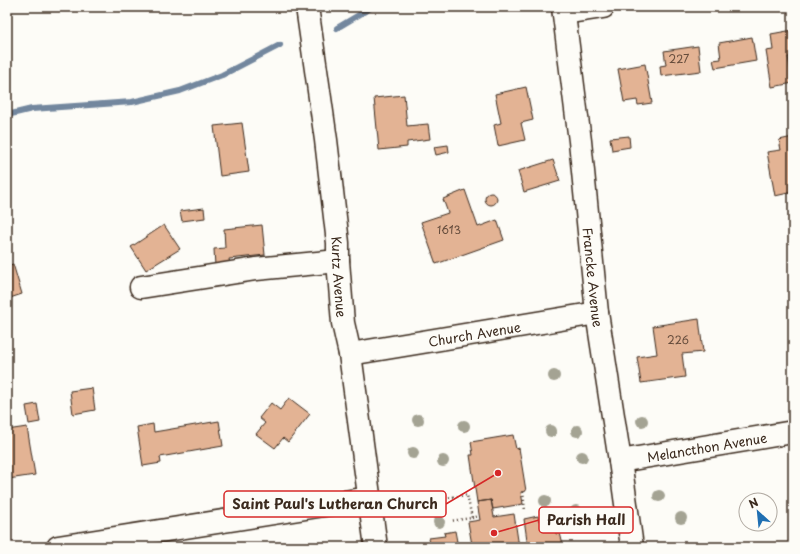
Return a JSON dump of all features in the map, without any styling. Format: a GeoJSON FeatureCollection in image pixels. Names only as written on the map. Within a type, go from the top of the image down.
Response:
{"type":"FeatureCollection","features":[{"type":"Feature","properties":{"kind":"street","name":"Kurtz Avenue"},"geometry":{"type":"LineString","coordinates":[[307,7],[327,150],[338,243],[343,323],[350,354],[376,547]]}},
{"type":"Feature","properties":{"kind":"street"},"geometry":{"type":"LineString","coordinates":[[564,10],[603,7]]}},
{"type":"Feature","properties":{"kind":"street","name":"Francke Avenue"},"geometry":{"type":"LineString","coordinates":[[564,10],[580,141],[597,313],[632,547]]}},
{"type":"Feature","properties":{"kind":"street"},"geometry":{"type":"LineString","coordinates":[[141,287],[256,269],[338,261]]}},
{"type":"Feature","properties":{"kind":"street","name":"Church Avenue"},"geometry":{"type":"LineString","coordinates":[[350,354],[597,313]]}},
{"type":"Feature","properties":{"kind":"street","name":"Melancthon Avenue"},"geometry":{"type":"LineString","coordinates":[[620,461],[793,432]]}},
{"type":"Feature","properties":{"kind":"street"},"geometry":{"type":"LineString","coordinates":[[58,547],[369,498]]}},
{"type":"Feature","properties":{"kind":"path"},"geometry":{"type":"LineString","coordinates":[[523,492],[525,511]]}},
{"type":"Feature","properties":{"kind":"path"},"geometry":{"type":"LineString","coordinates":[[445,498],[468,495],[472,518]]}},
{"type":"Feature","properties":{"kind":"path"},"geometry":{"type":"LineString","coordinates":[[450,521],[479,516]]}},
{"type":"Feature","properties":{"kind":"building"},"geometry":{"type":"Polygon","coordinates":[[[793,30],[793,57],[788,57],[793,83],[772,87],[766,51],[773,50],[771,34],[793,30]]]}},
{"type":"Feature","properties":{"kind":"building"},"geometry":{"type":"Polygon","coordinates":[[[752,37],[756,61],[715,68],[713,60],[721,59],[719,43],[752,37]]]}},
{"type":"Feature","properties":{"kind":"building"},"geometry":{"type":"Polygon","coordinates":[[[698,46],[701,71],[661,76],[660,66],[666,65],[664,51],[698,46]]]}},
{"type":"Feature","properties":{"kind":"building"},"geometry":{"type":"Polygon","coordinates":[[[645,64],[652,103],[638,105],[637,100],[624,102],[618,69],[645,64]]]}},
{"type":"Feature","properties":{"kind":"building"},"geometry":{"type":"Polygon","coordinates":[[[526,87],[533,120],[521,123],[525,140],[498,146],[494,125],[501,123],[495,94],[526,87]]]}},
{"type":"Feature","properties":{"kind":"building"},"geometry":{"type":"Polygon","coordinates":[[[404,95],[407,126],[428,124],[430,139],[407,142],[407,147],[379,150],[374,98],[404,95]]]}},
{"type":"Feature","properties":{"kind":"building"},"geometry":{"type":"Polygon","coordinates":[[[242,123],[249,172],[220,176],[214,126],[242,123]]]}},
{"type":"Feature","properties":{"kind":"building"},"geometry":{"type":"Polygon","coordinates":[[[629,136],[630,147],[612,150],[610,138],[629,136]]]}},
{"type":"Feature","properties":{"kind":"building"},"geometry":{"type":"Polygon","coordinates":[[[793,137],[793,192],[775,196],[767,152],[781,150],[779,140],[793,137]]]}},
{"type":"Feature","properties":{"kind":"building"},"geometry":{"type":"Polygon","coordinates":[[[448,145],[449,152],[436,155],[434,147],[448,145]]]}},
{"type":"Feature","properties":{"kind":"building"},"geometry":{"type":"Polygon","coordinates":[[[553,160],[560,181],[524,192],[518,171],[553,160]]]}},
{"type":"Feature","properties":{"kind":"building"},"geometry":{"type":"Polygon","coordinates":[[[465,190],[478,227],[497,220],[504,240],[436,264],[421,222],[448,213],[443,199],[465,190]]]}},
{"type":"Feature","properties":{"kind":"building"},"geometry":{"type":"Polygon","coordinates":[[[489,193],[493,193],[497,199],[493,205],[489,205],[485,201],[485,197],[489,193]]]}},
{"type":"Feature","properties":{"kind":"building"},"geometry":{"type":"Polygon","coordinates":[[[204,208],[205,218],[182,221],[180,211],[204,208]]]}},
{"type":"Feature","properties":{"kind":"building"},"geometry":{"type":"Polygon","coordinates":[[[164,225],[180,249],[146,270],[131,247],[164,225]]]}},
{"type":"Feature","properties":{"kind":"building"},"geometry":{"type":"Polygon","coordinates":[[[262,225],[265,255],[229,259],[230,264],[215,266],[214,249],[225,248],[224,229],[262,225]]]}},
{"type":"Feature","properties":{"kind":"building"},"geometry":{"type":"Polygon","coordinates":[[[13,264],[22,294],[7,299],[7,266],[13,264]]]}},
{"type":"Feature","properties":{"kind":"building"},"geometry":{"type":"Polygon","coordinates":[[[699,319],[703,352],[682,354],[685,377],[641,383],[637,357],[657,354],[653,326],[699,319]]]}},
{"type":"Feature","properties":{"kind":"building"},"geometry":{"type":"Polygon","coordinates":[[[92,388],[95,410],[73,414],[70,391],[92,388]]]}},
{"type":"Feature","properties":{"kind":"building"},"geometry":{"type":"Polygon","coordinates":[[[289,398],[310,414],[288,442],[283,438],[275,448],[256,434],[265,423],[259,418],[271,403],[280,410],[289,398]]]}},
{"type":"Feature","properties":{"kind":"building"},"geometry":{"type":"Polygon","coordinates":[[[37,404],[40,422],[29,424],[26,406],[37,404]]]}},
{"type":"Feature","properties":{"kind":"building"},"geometry":{"type":"Polygon","coordinates":[[[219,421],[223,446],[160,457],[161,463],[143,466],[137,427],[153,424],[154,432],[219,421]]]}},
{"type":"Feature","properties":{"kind":"building"},"geometry":{"type":"Polygon","coordinates":[[[27,427],[35,475],[8,479],[7,430],[27,427]]]}},
{"type":"Feature","properties":{"kind":"building"},"geometry":{"type":"Polygon","coordinates":[[[513,435],[516,449],[519,448],[526,491],[521,492],[523,504],[493,509],[491,500],[477,502],[470,455],[473,455],[471,442],[513,435]]]}},
{"type":"Feature","properties":{"kind":"building"},"geometry":{"type":"Polygon","coordinates":[[[491,500],[494,517],[514,514],[519,547],[484,547],[484,543],[472,545],[468,522],[480,520],[477,502],[491,500]]]}},
{"type":"Feature","properties":{"kind":"building"},"geometry":{"type":"Polygon","coordinates":[[[538,516],[539,521],[553,518],[556,534],[560,533],[563,545],[553,547],[528,547],[524,519],[538,516]]]}},
{"type":"Feature","properties":{"kind":"building"},"geometry":{"type":"Polygon","coordinates":[[[455,531],[458,547],[430,547],[429,538],[445,536],[444,533],[455,531]]]}},
{"type":"Feature","properties":{"kind":"waterway"},"geometry":{"type":"LineString","coordinates":[[337,28],[372,7]]}},
{"type":"Feature","properties":{"kind":"waterway"},"geometry":{"type":"LineString","coordinates":[[7,115],[32,109],[132,102],[180,91],[222,75],[280,45]]}},
{"type":"Feature","properties":{"kind":"place","name":"Saint Paul's Lutheran Church"},"geometry":{"type":"Point","coordinates":[498,473]}},
{"type":"Feature","properties":{"kind":"place","name":"Parish Hall"},"geometry":{"type":"Point","coordinates":[494,533]}}]}
